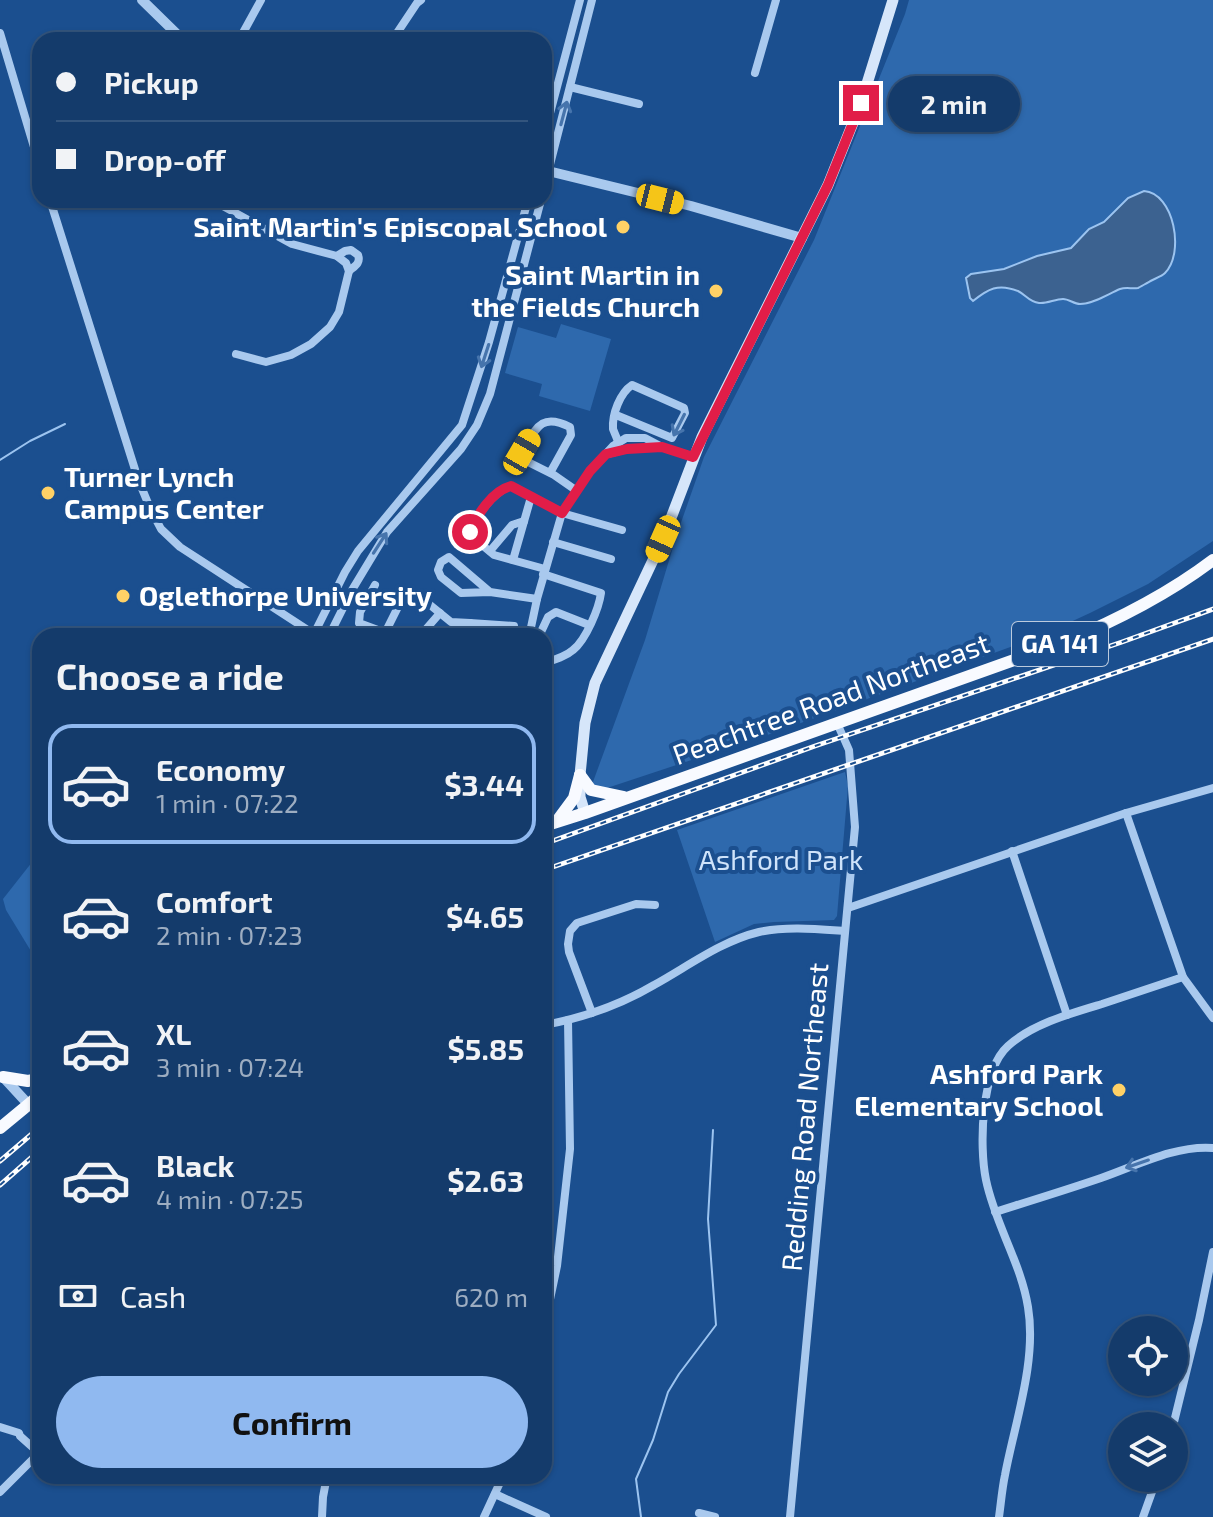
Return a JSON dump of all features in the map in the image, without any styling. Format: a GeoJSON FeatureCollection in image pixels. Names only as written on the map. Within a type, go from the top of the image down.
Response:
{"type":"FeatureCollection","features":[{"type":"Feature","properties":{"kind":"highway","name":"Peachtree Road Northeast"},"geometry":{"type":"LineString","coordinates":[[552,823],[1062,643],[1164,593],[1213,560]]}},
{"type":"Feature","properties":{"kind":"highway"},"geometry":{"type":"LineString","coordinates":[[580,775],[591,790],[627,797]]}},
{"type":"Feature","properties":{"kind":"highway"},"geometry":{"type":"LineString","coordinates":[[552,822],[574,798],[580,775]]}},
{"type":"Feature","properties":{"kind":"highway"},"geometry":{"type":"LineString","coordinates":[[1,1075],[32,1080]]}},
{"type":"Feature","properties":{"kind":"highway"},"geometry":{"type":"LineString","coordinates":[[0,1128],[32,1102]]}},
{"type":"Feature","properties":{"kind":"main road"},"geometry":{"type":"LineString","coordinates":[[585,813],[580,797],[580,775],[585,723],[595,683],[663,539],[693,457],[828,185],[846,142],[893,0]]}},
{"type":"Feature","properties":{"kind":"street"},"geometry":{"type":"LineString","coordinates":[[142,0],[175,32]]}},
{"type":"Feature","properties":{"kind":"street"},"geometry":{"type":"LineString","coordinates":[[243,32],[261,0]]}},
{"type":"Feature","properties":{"kind":"street"},"geometry":{"type":"LineString","coordinates":[[398,32],[421,0]]}},
{"type":"Feature","properties":{"kind":"street"},"geometry":{"type":"LineString","coordinates":[[552,106],[580,0]]}},
{"type":"Feature","properties":{"kind":"street"},"geometry":{"type":"LineString","coordinates":[[552,150],[592,0]]}},
{"type":"Feature","properties":{"kind":"street"},"geometry":{"type":"LineString","coordinates":[[755,73],[776,0]]}},
{"type":"Feature","properties":{"kind":"street"},"geometry":{"type":"LineString","coordinates":[[0,33],[32,140]]}},
{"type":"Feature","properties":{"kind":"street"},"geometry":{"type":"LineString","coordinates":[[570,87],[639,104]]}},
{"type":"Feature","properties":{"kind":"street"},"geometry":{"type":"LineString","coordinates":[[552,172],[691,206],[802,238]]}},
{"type":"Feature","properties":{"kind":"street"},"geometry":{"type":"LineString","coordinates":[[53,208],[138,479],[161,529],[180,547],[304,628]]}},
{"type":"Feature","properties":{"kind":"street"},"geometry":{"type":"LineString","coordinates":[[227,208],[292,244],[337,256],[346,263],[349,271],[339,312],[330,327],[311,344],[291,355],[266,362],[236,354]]}},
{"type":"Feature","properties":{"kind":"street"},"geometry":{"type":"LineString","coordinates":[[318,628],[358,551],[462,425],[489,342],[526,208]]}},
{"type":"Feature","properties":{"kind":"street"},"geometry":{"type":"LineString","coordinates":[[333,628],[387,532],[461,449],[477,425],[490,394],[539,208]]}},
{"type":"Feature","properties":{"kind":"street"},"geometry":{"type":"LineString","coordinates":[[337,256],[351,250],[358,255],[358,264],[349,271]]}},
{"type":"Feature","properties":{"kind":"street"},"geometry":{"type":"LineString","coordinates":[[616,415],[672,438],[685,413],[684,408],[632,385],[624,390],[616,415],[613,430],[618,442]]}},
{"type":"Feature","properties":{"kind":"street"},"geometry":{"type":"LineString","coordinates":[[550,473],[571,431],[570,427],[559,422],[549,421],[538,425],[522,452],[524,460],[577,491]]}},
{"type":"Feature","properties":{"kind":"street"},"geometry":{"type":"LineString","coordinates":[[531,628],[562,513],[590,471],[618,442],[626,438],[642,437],[662,447]]}},
{"type":"Feature","properties":{"kind":"street"},"geometry":{"type":"LineString","coordinates":[[606,454],[618,445],[633,441],[693,457]]}},
{"type":"Feature","properties":{"kind":"street"},"geometry":{"type":"LineString","coordinates":[[552,660],[575,649],[600,602],[601,593],[494,555],[470,532],[495,495],[511,486],[562,513],[622,530]]}},
{"type":"Feature","properties":{"kind":"street"},"geometry":{"type":"LineString","coordinates":[[513,560],[531,497]]}},
{"type":"Feature","properties":{"kind":"street"},"geometry":{"type":"LineString","coordinates":[[490,551],[512,525],[524,521]]}},
{"type":"Feature","properties":{"kind":"street"},"geometry":{"type":"LineString","coordinates":[[553,542],[611,559]]}},
{"type":"Feature","properties":{"kind":"street"},"geometry":{"type":"LineString","coordinates":[[490,592],[449,557],[441,562],[438,570],[441,577],[461,593],[490,592],[537,599]]}},
{"type":"Feature","properties":{"kind":"street"},"geometry":{"type":"LineString","coordinates":[[373,628],[359,623],[359,620],[360,612],[375,585]]}},
{"type":"Feature","properties":{"kind":"street"},"geometry":{"type":"LineString","coordinates":[[392,628],[402,599],[419,596],[451,622],[514,626]]}},
{"type":"Feature","properties":{"kind":"street"},"geometry":{"type":"LineString","coordinates":[[543,628],[548,617],[556,612],[589,625]]}},
{"type":"Feature","properties":{"kind":"street"},"geometry":{"type":"LineString","coordinates":[[427,628],[440,613]]}},
{"type":"Feature","properties":{"kind":"street"},"geometry":{"type":"LineString","coordinates":[[470,623],[472,628]]}},
{"type":"Feature","properties":{"kind":"street","name":"Redding Road Northeast"},"geometry":{"type":"LineString","coordinates":[[790,1517],[855,827],[849,750],[837,723]]}},
{"type":"Feature","properties":{"kind":"street"},"geometry":{"type":"LineString","coordinates":[[848,908],[1126,813],[1213,788]]}},
{"type":"Feature","properties":{"kind":"street"},"geometry":{"type":"LineString","coordinates":[[1126,813],[1183,977],[1213,1018]]}},
{"type":"Feature","properties":{"kind":"street"},"geometry":{"type":"LineString","coordinates":[[1012,851],[1067,1015]]}},
{"type":"Feature","properties":{"kind":"street"},"geometry":{"type":"LineString","coordinates":[[592,1013],[569,952],[570,931],[577,923],[636,904],[655,905]]}},
{"type":"Feature","properties":{"kind":"street"},"geometry":{"type":"LineString","coordinates":[[552,1023],[628,999],[719,948],[757,933],[775,930],[845,931]]}},
{"type":"Feature","properties":{"kind":"street"},"geometry":{"type":"LineString","coordinates":[[999,1517],[1023,1388],[1029,1334],[1023,1285],[985,1177],[983,1128],[992,1072],[1006,1047],[1021,1036],[1067,1015],[1183,977]]}},
{"type":"Feature","properties":{"kind":"street"},"geometry":{"type":"LineString","coordinates":[[552,1290],[570,1149],[568,1020]]}},
{"type":"Feature","properties":{"kind":"street"},"geometry":{"type":"LineString","coordinates":[[1,1075],[29,1105]]}},
{"type":"Feature","properties":{"kind":"street"},"geometry":{"type":"LineString","coordinates":[[995,1212],[1155,1158],[1202,1147],[1213,1148]]}},
{"type":"Feature","properties":{"kind":"street"},"geometry":{"type":"LineString","coordinates":[[1176,1412],[1213,1252]]}},
{"type":"Feature","properties":{"kind":"street"},"geometry":{"type":"LineString","coordinates":[[3,1430],[19,1433],[32,1446]]}},
{"type":"Feature","properties":{"kind":"street"},"geometry":{"type":"LineString","coordinates":[[0,1492],[32,1460]]}},
{"type":"Feature","properties":{"kind":"street"},"geometry":{"type":"LineString","coordinates":[[322,1517],[325,1484]]}},
{"type":"Feature","properties":{"kind":"street"},"geometry":{"type":"LineString","coordinates":[[484,1517],[499,1484]]}},
{"type":"Feature","properties":{"kind":"street"},"geometry":{"type":"LineString","coordinates":[[1143,1517],[1152,1492]]}},
{"type":"Feature","properties":{"kind":"street"},"geometry":{"type":"LineString","coordinates":[[495,1494],[546,1517]]}},
{"type":"Feature","properties":{"kind":"street"},"geometry":{"type":"LineString","coordinates":[[699,1513],[715,1517]]}},
{"type":"Feature","properties":{"kind":"green space"},"geometry":{"type":"Polygon","coordinates":[[[909,0],[1213,0],[1213,541],[1148,584],[1038,637],[776,732],[595,792],[590,790],[645,640],[704,457],[814,240],[909,0]]]}},
{"type":"Feature","properties":{"kind":"green space"},"geometry":{"type":"Polygon","coordinates":[[[561,324],[611,339],[590,411],[539,396],[542,384],[505,373],[518,327],[556,338],[561,324]]]}},
{"type":"Feature","properties":{"kind":"green space","name":"Ashford Park"},"geometry":{"type":"Polygon","coordinates":[[[845,772],[848,786],[837,916],[834,920],[754,924],[715,942],[677,830],[845,772]]]}},
{"type":"Feature","properties":{"kind":"green space"},"geometry":{"type":"Polygon","coordinates":[[[32,862],[32,953],[6,910],[3,899],[32,862]]]}},
{"type":"Feature","properties":{"kind":"shaded area"},"geometry":{"type":"Polygon","coordinates":[[[1144,191],[1154,194],[1163,202],[1173,225],[1174,252],[1171,264],[1161,276],[1138,288],[1120,289],[1085,304],[1063,299],[1036,302],[1018,291],[999,287],[973,301],[970,298],[966,278],[971,274],[1004,269],[1037,256],[1071,248],[1089,229],[1104,222],[1128,198],[1144,191]]]}},
{"type":"Feature","properties":{"kind":"waterway"},"geometry":{"type":"LineString","coordinates":[[0,460],[65,424]]}},
{"type":"Feature","properties":{"kind":"waterway"},"geometry":{"type":"LineString","coordinates":[[641,1517],[636,1479],[653,1440],[668,1392],[716,1325],[708,1219],[713,1130]]}},
{"type":"Feature","properties":{"kind":"railway"},"geometry":{"type":"LineString","coordinates":[[552,841],[815,746],[1213,609]]}},
{"type":"Feature","properties":{"kind":"railway"},"geometry":{"type":"LineString","coordinates":[[552,867],[1213,639]]}},
{"type":"Feature","properties":{"kind":"railway"},"geometry":{"type":"LineString","coordinates":[[0,1161],[32,1134]]}},
{"type":"Feature","properties":{"kind":"railway"},"geometry":{"type":"LineString","coordinates":[[0,1185],[32,1157]]}},
{"type":"Feature","properties":{"kind":"place","name":"Saint Martin's Episcopal School"},"geometry":{"type":"Point","coordinates":[623,227]}},
{"type":"Feature","properties":{"kind":"place","name":"Saint Martin in the Fields Church"},"geometry":{"type":"Point","coordinates":[716,291]}},
{"type":"Feature","properties":{"kind":"place","name":"Turner Lynch Campus Center"},"geometry":{"type":"Point","coordinates":[48,493]}},
{"type":"Feature","properties":{"kind":"place","name":"Oglethorpe University"},"geometry":{"type":"Point","coordinates":[123,596]}},
{"type":"Feature","properties":{"kind":"place","name":"Ashford Park Elementary School"},"geometry":{"type":"Point","coordinates":[1119,1090]}},
{"type":"Feature","properties":{"kind":"route"},"geometry":{"type":"LineString","coordinates":[[470,532],[470,528],[503,488],[511,486],[562,513],[590,471],[606,454],[662,447],[693,457],[828,185],[861,103]]}}]}
